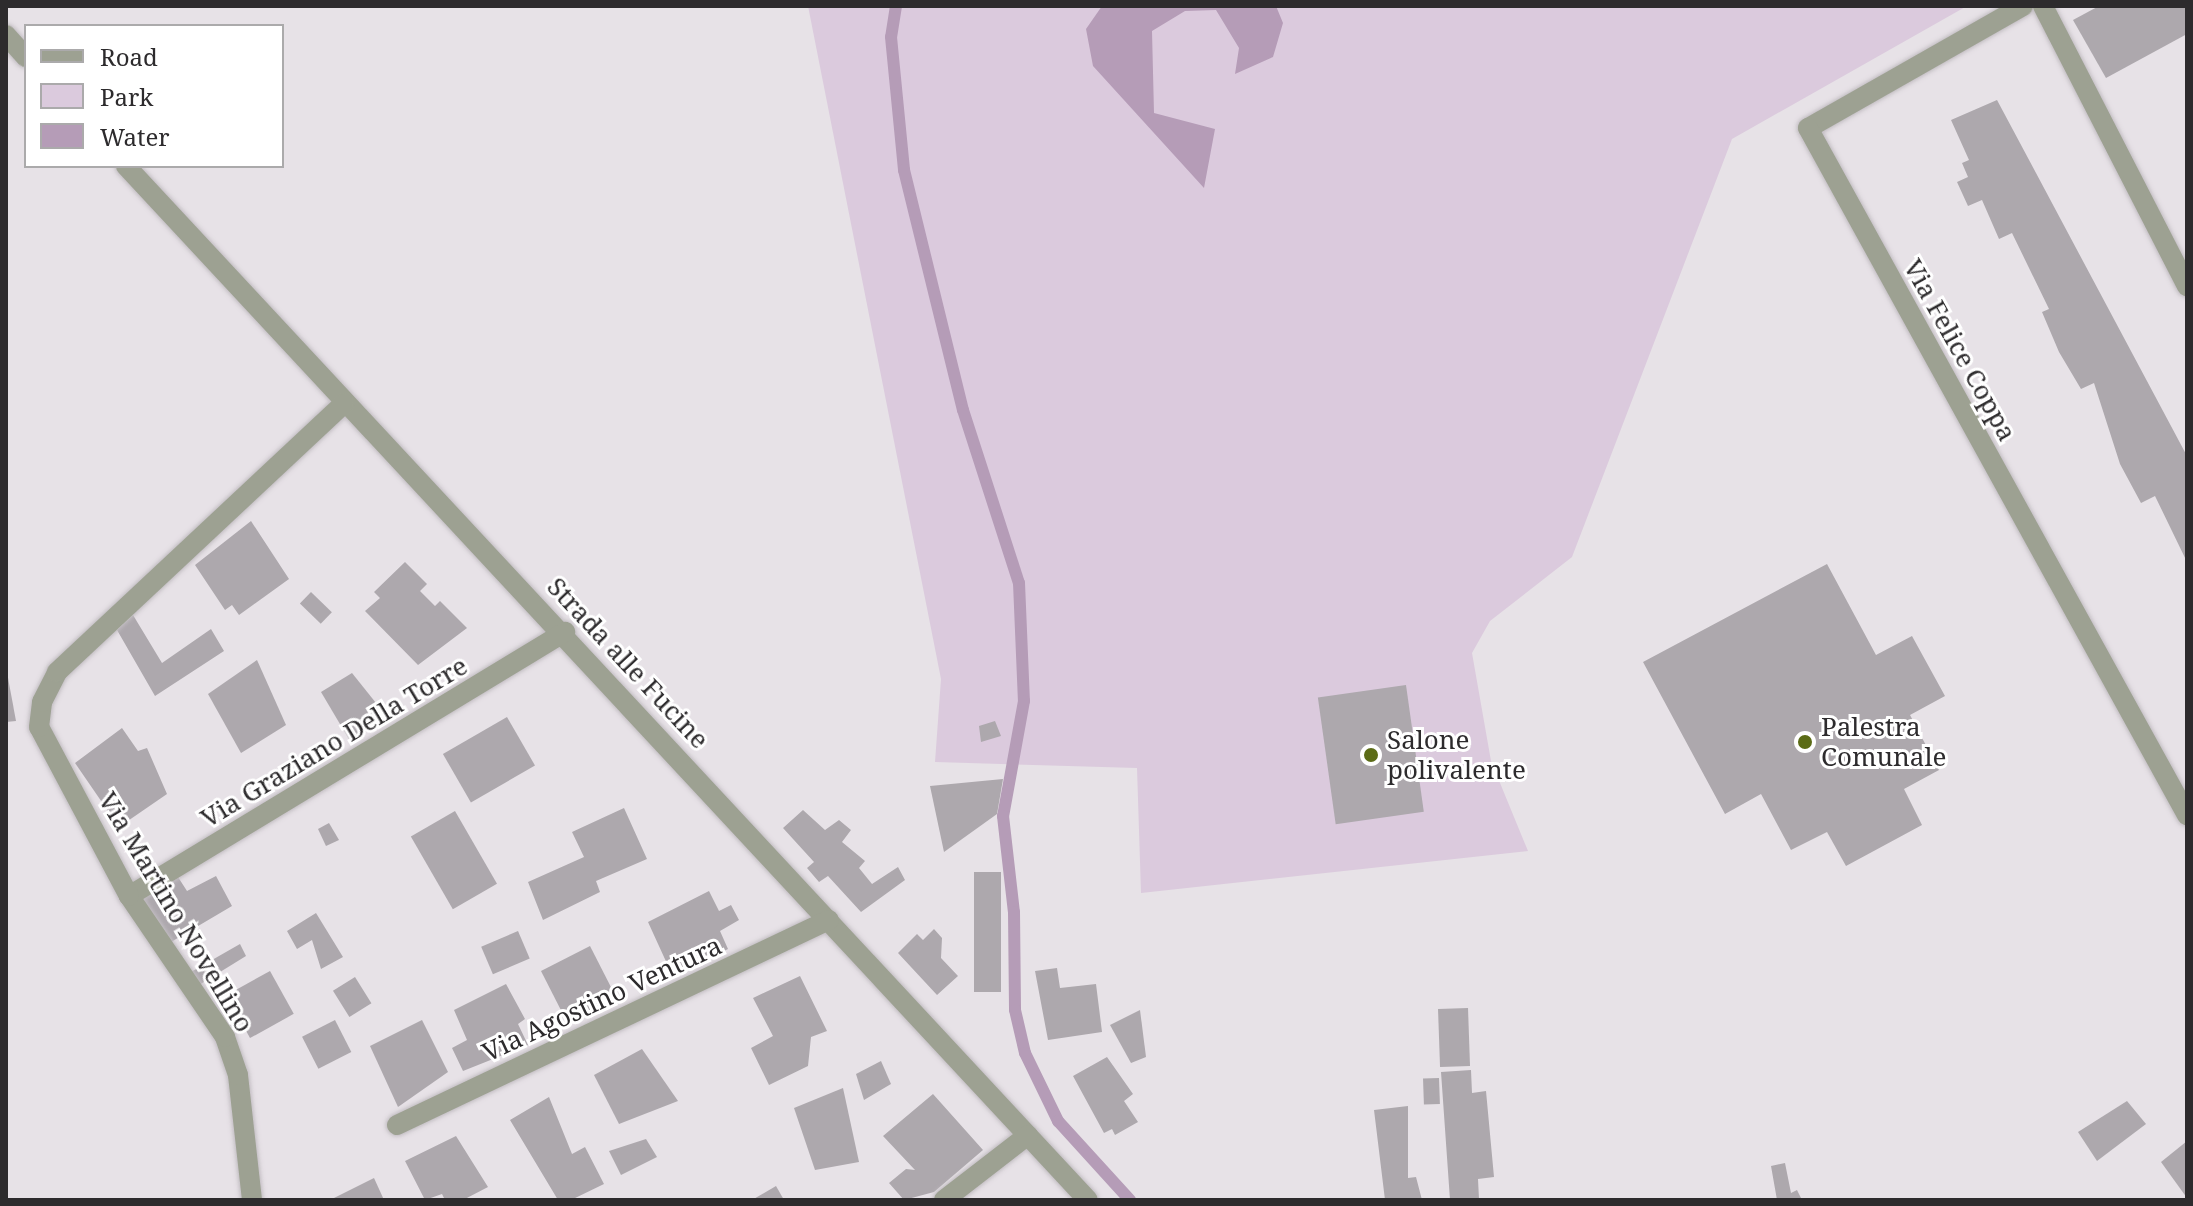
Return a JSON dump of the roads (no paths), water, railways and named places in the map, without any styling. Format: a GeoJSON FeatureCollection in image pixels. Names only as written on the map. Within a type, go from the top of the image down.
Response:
{"type":"FeatureCollection","features":[{"type":"Feature","properties":{"kind":"street","name":"Via Felice Coppa"},"geometry":{"type":"LineString","coordinates":[[2023,6],[1808,128],[2187,815]]}},
{"type":"Feature","properties":{"kind":"street"},"geometry":{"type":"LineString","coordinates":[[2043,6],[2187,286]]}},
{"type":"Feature","properties":{"kind":"street"},"geometry":{"type":"LineString","coordinates":[[6,35],[24,55]]}},
{"type":"Feature","properties":{"kind":"street","name":"Strada alle Fucine"},"geometry":{"type":"LineString","coordinates":[[128,168],[344,403],[565,632],[1088,1200]]}},
{"type":"Feature","properties":{"kind":"street","name":"Via Martino Novellino"},"geometry":{"type":"LineString","coordinates":[[252,1200],[238,1075],[225,1037],[129,896],[39,727],[42,702],[57,672],[344,403]]}},
{"type":"Feature","properties":{"kind":"street","name":"Via Graziano Della Torre"},"geometry":{"type":"LineString","coordinates":[[129,896],[565,632]]}},
{"type":"Feature","properties":{"kind":"street","name":"Via Agostino Ventura"},"geometry":{"type":"LineString","coordinates":[[397,1125],[829,920]]}},
{"type":"Feature","properties":{"kind":"street"},"geometry":{"type":"LineString","coordinates":[[944,1200],[1028,1135]]}},
{"type":"Feature","properties":{"kind":"water"},"geometry":{"type":"Polygon","coordinates":[[[1102,6],[1276,6],[1283,23],[1273,57],[1235,74],[1239,48],[1216,10],[1185,11],[1152,31],[1154,113],[1215,129],[1204,188],[1093,66],[1086,29],[1102,6]]]}},
{"type":"Feature","properties":{"kind":"waterway"},"geometry":{"type":"LineString","coordinates":[[896,6],[891,37],[904,170],[963,410],[1019,583],[1024,701],[1003,816],[1014,912],[1015,1010],[1025,1053],[1058,1121],[1130,1200]]}},
{"type":"Feature","properties":{"kind":"place","name":"Palestra Comunale"},"geometry":{"type":"Point","coordinates":[1805,742]}},
{"type":"Feature","properties":{"kind":"place","name":"Salone polivalente"},"geometry":{"type":"Point","coordinates":[1371,755]}}]}
